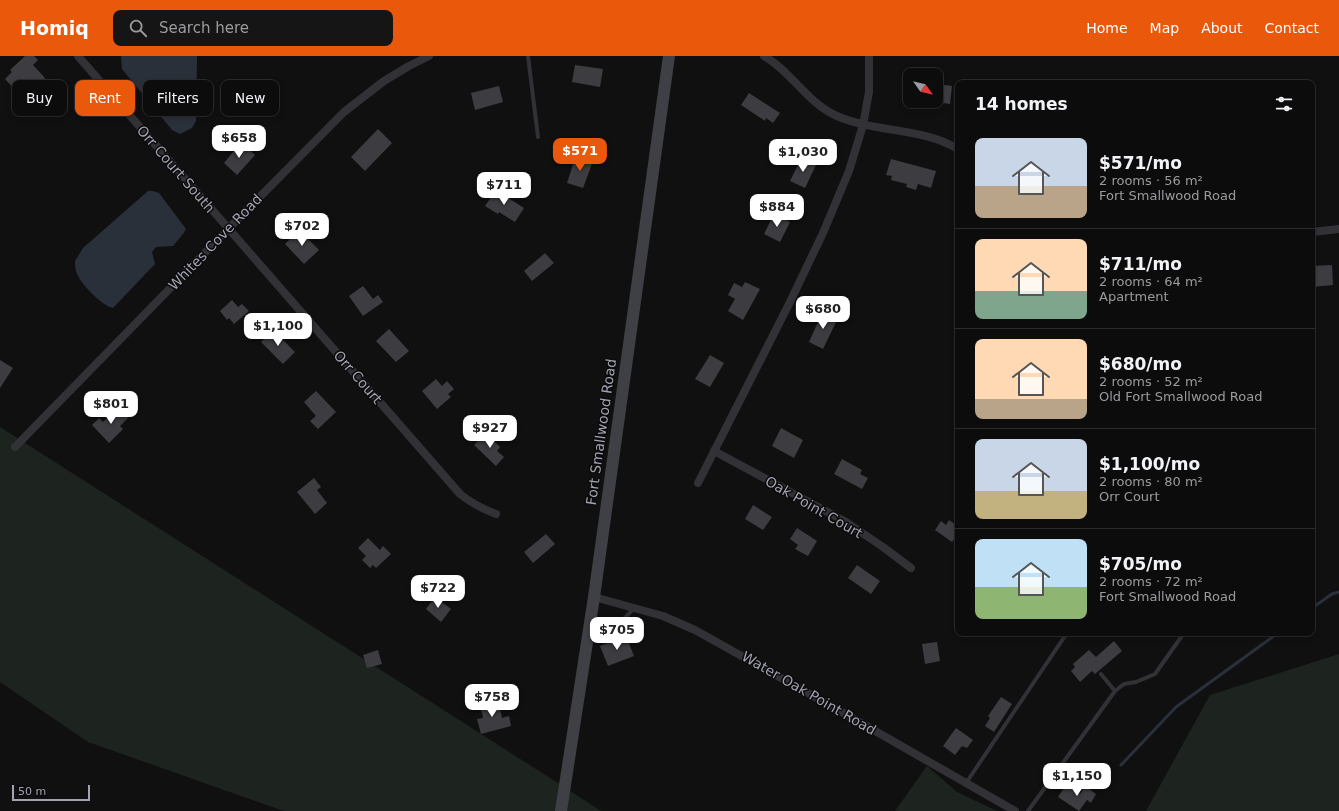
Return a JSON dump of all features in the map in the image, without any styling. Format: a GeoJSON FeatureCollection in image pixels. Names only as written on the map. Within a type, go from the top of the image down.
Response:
{"type":"FeatureCollection","features":[{"type":"Feature","properties":{"kind":"main road","name":"Fort Smallwood Road"},"geometry":{"type":"LineString","coordinates":[[561,811],[594,597],[668,56]]}},
{"type":"Feature","properties":{"kind":"street","name":"Orr Court South"},"geometry":{"type":"LineString","coordinates":[[78,56],[228,229]]}},
{"type":"Feature","properties":{"kind":"street","name":"Whites Cove Road"},"geometry":{"type":"LineString","coordinates":[[15,447],[228,229],[350,107],[384,81],[429,56]]}},
{"type":"Feature","properties":{"kind":"street"},"geometry":{"type":"LineString","coordinates":[[764,56],[784,70],[815,102],[825,109],[848,120],[863,125],[936,138],[955,148]]}},
{"type":"Feature","properties":{"kind":"street"},"geometry":{"type":"LineString","coordinates":[[698,483],[770,343],[823,233],[849,171],[863,125],[869,92],[869,56]]}},
{"type":"Feature","properties":{"kind":"street","name":"Orr Court"},"geometry":{"type":"LineString","coordinates":[[228,229],[460,494],[469,502],[496,514]]}},
{"type":"Feature","properties":{"kind":"street"},"geometry":{"type":"LineString","coordinates":[[1315,232],[1339,229]]}},
{"type":"Feature","properties":{"kind":"street","name":"Oak Point Court"},"geometry":{"type":"LineString","coordinates":[[714,451],[846,522],[910,568]]}},
{"type":"Feature","properties":{"kind":"street","name":"Water Oak Point Road"},"geometry":{"type":"LineString","coordinates":[[594,597],[663,616],[695,630],[1015,811]]}},
{"type":"Feature","properties":{"kind":"lane"},"geometry":{"type":"LineString","coordinates":[[528,56],[538,137]]}},
{"type":"Feature","properties":{"kind":"lane"},"geometry":{"type":"LineString","coordinates":[[588,635],[604,633],[613,628],[622,622],[635,608]]}},
{"type":"Feature","properties":{"kind":"lane"},"geometry":{"type":"LineString","coordinates":[[966,784],[1065,636]]}},
{"type":"Feature","properties":{"kind":"lane"},"geometry":{"type":"LineString","coordinates":[[1028,811],[1115,691],[1124,684],[1136,682],[1155,674],[1182,636]]}},
{"type":"Feature","properties":{"kind":"lane"},"geometry":{"type":"LineString","coordinates":[[1101,674],[1115,691]]}},
{"type":"Feature","properties":{"kind":"shaded area"},"geometry":{"type":"Polygon","coordinates":[[[121,56],[197,56],[197,80],[143,80],[143,95],[135,85],[135,80],[131,80],[122,69],[121,56]]]}},
{"type":"Feature","properties":{"kind":"shaded area"},"geometry":{"type":"Polygon","coordinates":[[[161,116],[196,116],[196,121],[192,128],[180,134],[172,130],[161,116]]]}},
{"type":"Feature","properties":{"kind":"shaded area"},"geometry":{"type":"Polygon","coordinates":[[[148,191],[159,193],[186,229],[173,246],[156,247],[152,252],[155,264],[113,308],[98,299],[83,284],[76,272],[75,261],[83,248],[148,191]]]}},
{"type":"Feature","properties":{"kind":"shaded area"},"geometry":{"type":"Polygon","coordinates":[[[0,427],[601,811],[284,811],[88,742],[0,682],[0,427]]]}},
{"type":"Feature","properties":{"kind":"shaded area"},"geometry":{"type":"Polygon","coordinates":[[[1339,654],[1339,811],[1146,811],[1210,695],[1339,654]]]}},
{"type":"Feature","properties":{"kind":"shaded area"},"geometry":{"type":"Polygon","coordinates":[[[927,766],[957,792],[997,811],[895,811],[927,766]]]}},
{"type":"Feature","properties":{"kind":"building"},"geometry":{"type":"Polygon","coordinates":[[[25,56],[34,56],[38,60],[33,65],[45,78],[43,80],[12,80],[12,87],[5,79],[12,72],[10,70],[25,56]]]}},
{"type":"Feature","properties":{"kind":"building"},"geometry":{"type":"Polygon","coordinates":[[[575,65],[603,69],[600,87],[572,82],[575,65]]]}},
{"type":"Feature","properties":{"kind":"building"},"geometry":{"type":"Polygon","coordinates":[[[943,85],[952,86],[950,104],[943,103],[943,85]]]}},
{"type":"Feature","properties":{"kind":"building"},"geometry":{"type":"Polygon","coordinates":[[[499,86],[503,102],[475,110],[471,93],[499,86]]]}},
{"type":"Feature","properties":{"kind":"building"},"geometry":{"type":"Polygon","coordinates":[[[749,93],[780,113],[773,123],[766,118],[765,121],[741,105],[749,93]]]}},
{"type":"Feature","properties":{"kind":"building"},"geometry":{"type":"Polygon","coordinates":[[[378,129],[392,143],[365,171],[351,157],[378,129]]]}},
{"type":"Feature","properties":{"kind":"building"},"geometry":{"type":"Polygon","coordinates":[[[241,142],[255,155],[237,175],[224,163],[241,142]]]}},
{"type":"Feature","properties":{"kind":"building"},"geometry":{"type":"Polygon","coordinates":[[[576,155],[593,161],[583,188],[567,183],[576,155]]]}},
{"type":"Feature","properties":{"kind":"building"},"geometry":{"type":"Polygon","coordinates":[[[801,159],[816,165],[805,188],[790,181],[801,159]]]}},
{"type":"Feature","properties":{"kind":"building"},"geometry":{"type":"Polygon","coordinates":[[[891,159],[936,171],[931,188],[918,184],[916,190],[906,187],[907,184],[891,180],[892,176],[886,175],[891,159]]]}},
{"type":"Feature","properties":{"kind":"building"},"geometry":{"type":"Polygon","coordinates":[[[496,190],[524,208],[515,222],[499,212],[498,214],[485,206],[496,190]]]}},
{"type":"Feature","properties":{"kind":"building"},"geometry":{"type":"Polygon","coordinates":[[[774,214],[790,222],[780,242],[764,234],[774,214]]]}},
{"type":"Feature","properties":{"kind":"building"},"geometry":{"type":"Polygon","coordinates":[[[299,230],[319,250],[304,264],[285,244],[299,230]]]}},
{"type":"Feature","properties":{"kind":"building"},"geometry":{"type":"Polygon","coordinates":[[[545,253],[554,263],[532,281],[524,271],[545,253]]]}},
{"type":"Feature","properties":{"kind":"building"},"geometry":{"type":"Polygon","coordinates":[[[1332,265],[1333,285],[1315,287],[1315,266],[1332,265]]]}},
{"type":"Feature","properties":{"kind":"building"},"geometry":{"type":"Polygon","coordinates":[[[745,282],[760,289],[743,320],[728,311],[735,299],[728,295],[734,283],[742,287],[745,282]]]}},
{"type":"Feature","properties":{"kind":"building"},"geometry":{"type":"Polygon","coordinates":[[[363,286],[373,299],[378,295],[383,302],[363,316],[349,296],[363,286]]]}},
{"type":"Feature","properties":{"kind":"building"},"geometry":{"type":"Polygon","coordinates":[[[232,300],[238,307],[242,304],[249,311],[234,324],[229,318],[227,320],[220,311],[232,300]]]}},
{"type":"Feature","properties":{"kind":"building"},"geometry":{"type":"Polygon","coordinates":[[[823,311],[838,318],[823,349],[809,342],[823,311]]]}},
{"type":"Feature","properties":{"kind":"building"},"geometry":{"type":"Polygon","coordinates":[[[389,329],[409,351],[396,362],[376,341],[389,329]]]}},
{"type":"Feature","properties":{"kind":"building"},"geometry":{"type":"Polygon","coordinates":[[[273,330],[295,352],[283,364],[261,342],[273,330]]]}},
{"type":"Feature","properties":{"kind":"building"},"geometry":{"type":"Polygon","coordinates":[[[710,355],[724,363],[710,387],[695,379],[710,355]]]}},
{"type":"Feature","properties":{"kind":"building"},"geometry":{"type":"Polygon","coordinates":[[[0,360],[13,368],[0,388],[0,360]]]}},
{"type":"Feature","properties":{"kind":"building"},"geometry":{"type":"Polygon","coordinates":[[[436,379],[442,386],[447,381],[454,389],[448,394],[451,397],[437,409],[422,391],[436,379]]]}},
{"type":"Feature","properties":{"kind":"building"},"geometry":{"type":"Polygon","coordinates":[[[316,391],[336,412],[318,429],[310,421],[316,416],[304,402],[316,391]]]}},
{"type":"Feature","properties":{"kind":"building"},"geometry":{"type":"Polygon","coordinates":[[[118,408],[128,418],[120,426],[123,429],[109,443],[92,425],[99,418],[103,422],[118,408]]]}},
{"type":"Feature","properties":{"kind":"building"},"geometry":{"type":"Polygon","coordinates":[[[781,428],[803,440],[794,458],[772,446],[781,428]]]}},
{"type":"Feature","properties":{"kind":"building"},"geometry":{"type":"Polygon","coordinates":[[[486,433],[500,447],[497,451],[504,457],[496,466],[474,445],[486,433]]]}},
{"type":"Feature","properties":{"kind":"building"},"geometry":{"type":"Polygon","coordinates":[[[842,459],[862,470],[860,474],[868,478],[862,489],[834,474],[842,459]]]}},
{"type":"Feature","properties":{"kind":"building"},"geometry":{"type":"Polygon","coordinates":[[[314,478],[321,487],[317,490],[327,503],[315,514],[297,492],[314,478]]]}},
{"type":"Feature","properties":{"kind":"building"},"geometry":{"type":"Polygon","coordinates":[[[753,505],[772,517],[763,530],[745,519],[753,505]]]}},
{"type":"Feature","properties":{"kind":"building"},"geometry":{"type":"Polygon","coordinates":[[[949,520],[955,524],[955,538],[952,542],[935,530],[941,521],[946,525],[949,520]]]}},
{"type":"Feature","properties":{"kind":"building"},"geometry":{"type":"Polygon","coordinates":[[[797,528],[817,541],[808,556],[795,549],[798,545],[790,539],[797,528]]]}},
{"type":"Feature","properties":{"kind":"building"},"geometry":{"type":"Polygon","coordinates":[[[546,534],[555,544],[533,563],[524,552],[546,534]]]}},
{"type":"Feature","properties":{"kind":"building"},"geometry":{"type":"Polygon","coordinates":[[[368,538],[380,550],[383,546],[391,554],[376,568],[373,565],[370,568],[362,560],[366,556],[358,548],[368,538]]]}},
{"type":"Feature","properties":{"kind":"building"},"geometry":{"type":"Polygon","coordinates":[[[857,565],[880,581],[871,594],[848,578],[857,565]]]}},
{"type":"Feature","properties":{"kind":"building"},"geometry":{"type":"Polygon","coordinates":[[[435,597],[451,609],[441,622],[426,609],[435,597]]]}},
{"type":"Feature","properties":{"kind":"building"},"geometry":{"type":"Polygon","coordinates":[[[626,636],[634,656],[608,666],[600,646],[626,636]]]}},
{"type":"Feature","properties":{"kind":"building"},"geometry":{"type":"Polygon","coordinates":[[[1114,641],[1122,651],[1095,674],[1092,671],[1080,682],[1071,671],[1075,667],[1073,664],[1089,650],[1096,657],[1114,641]]]}},
{"type":"Feature","properties":{"kind":"building"},"geometry":{"type":"Polygon","coordinates":[[[937,642],[940,661],[925,664],[922,644],[937,642]]]}},
{"type":"Feature","properties":{"kind":"building"},"geometry":{"type":"Polygon","coordinates":[[[378,650],[382,664],[367,668],[363,655],[378,650]]]}},
{"type":"Feature","properties":{"kind":"building"},"geometry":{"type":"Polygon","coordinates":[[[1001,697],[1012,704],[994,732],[985,726],[990,718],[988,716],[1001,697]]]}},
{"type":"Feature","properties":{"kind":"building"},"geometry":{"type":"Polygon","coordinates":[[[498,700],[502,718],[509,716],[511,726],[481,734],[477,719],[483,718],[480,704],[498,700]]]}},
{"type":"Feature","properties":{"kind":"building"},"geometry":{"type":"Polygon","coordinates":[[[956,728],[973,740],[967,748],[962,746],[955,755],[943,746],[956,728]]]}},
{"type":"Feature","properties":{"kind":"building"},"geometry":{"type":"Polygon","coordinates":[[[1066,785],[1080,794],[1085,786],[1096,794],[1091,803],[1087,800],[1079,811],[1058,797],[1066,785]]]}},
{"type":"Feature","properties":{"kind":"waterway"},"geometry":{"type":"LineString","coordinates":[[1315,606],[1332,594],[1339,592]]}},
{"type":"Feature","properties":{"kind":"waterway"},"geometry":{"type":"LineString","coordinates":[[1121,765],[1176,707],[1274,636]]}}]}
